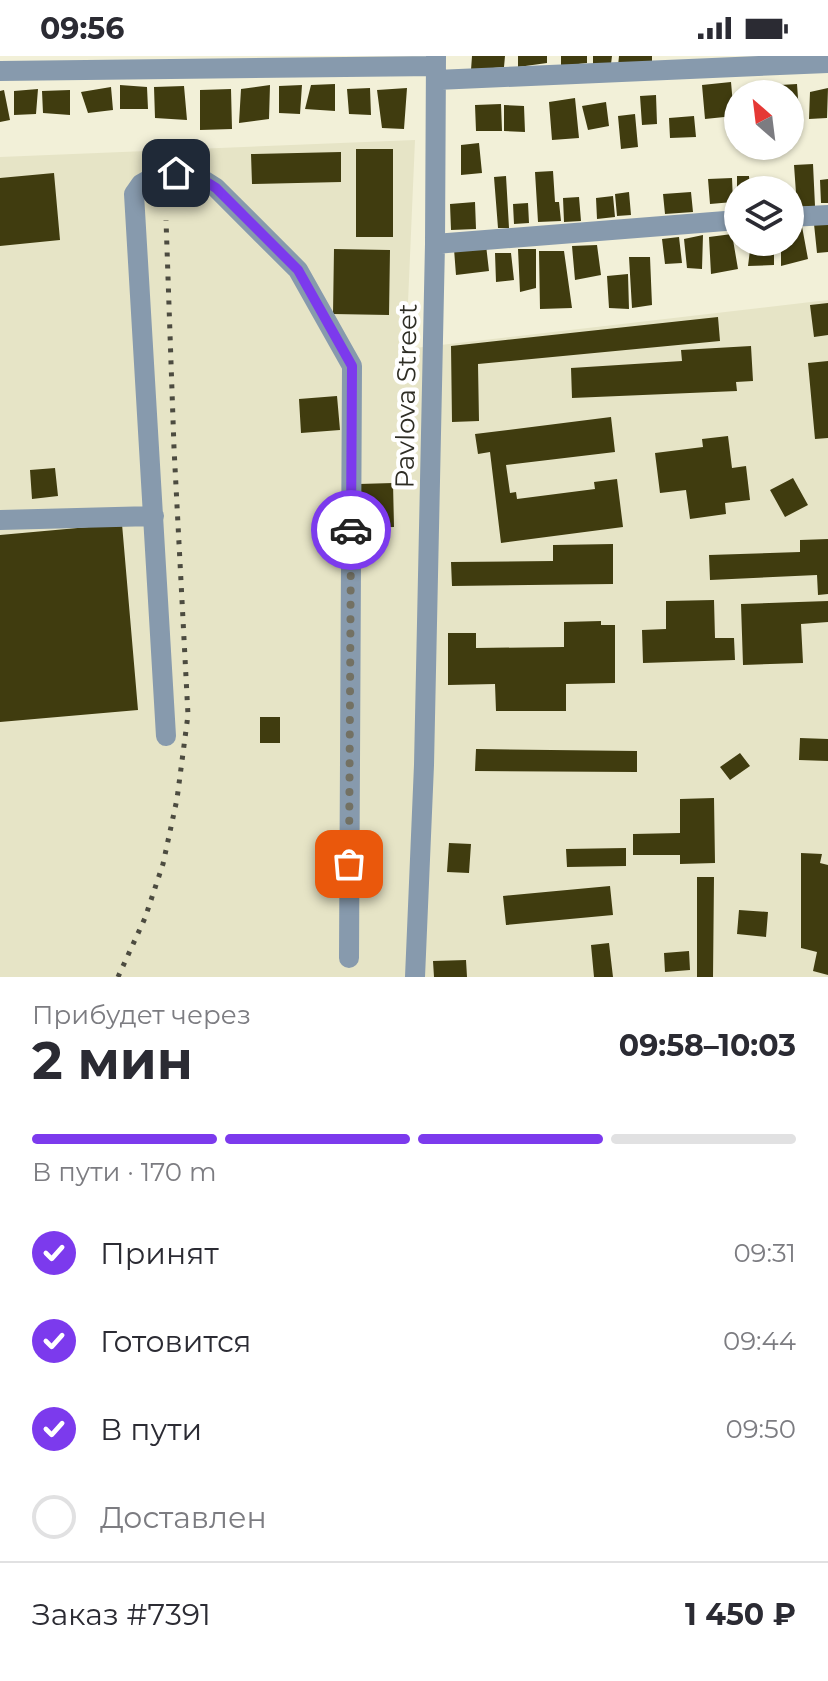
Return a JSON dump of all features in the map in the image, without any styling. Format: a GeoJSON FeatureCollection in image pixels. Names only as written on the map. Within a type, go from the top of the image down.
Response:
{"type":"FeatureCollection","features":[{"type":"Feature","properties":{"kind":"street"},"geometry":{"type":"LineString","coordinates":[[0,71],[828,63]]}},
{"type":"Feature","properties":{"kind":"street","name":"Pavlova Street"},"geometry":{"type":"LineString","coordinates":[[415,977],[424,765],[436,67]]}},
{"type":"Feature","properties":{"kind":"street"},"geometry":{"type":"LineString","coordinates":[[166,736],[134,194],[141,184],[157,175],[176,173],[197,176],[216,188],[298,270],[352,366],[349,958]]}},
{"type":"Feature","properties":{"kind":"street"},"geometry":{"type":"LineString","coordinates":[[804,216],[828,215]]}},
{"type":"Feature","properties":{"kind":"street"},"geometry":{"type":"LineString","coordinates":[[435,244],[724,221]]}},
{"type":"Feature","properties":{"kind":"street"},"geometry":{"type":"LineString","coordinates":[[0,520],[154,516]]}},
{"type":"Feature","properties":{"kind":"shaded area"},"geometry":{"type":"Polygon","coordinates":[[[415,140],[406,349],[828,300],[828,977],[0,977],[0,157],[415,140]]]}},
{"type":"Feature","properties":{"kind":"building"},"geometry":{"type":"Polygon","coordinates":[[[472,56],[505,56],[504,67],[471,70],[472,56]]]}},
{"type":"Feature","properties":{"kind":"building"},"geometry":{"type":"Polygon","coordinates":[[[518,56],[547,56],[547,63],[518,67],[518,56]]]}},
{"type":"Feature","properties":{"kind":"building"},"geometry":{"type":"Polygon","coordinates":[[[561,56],[587,56],[587,63],[561,66],[561,56]]]}},
{"type":"Feature","properties":{"kind":"building"},"geometry":{"type":"Polygon","coordinates":[[[593,56],[612,56],[611,64],[593,65],[593,56]]]}},
{"type":"Feature","properties":{"kind":"building"},"geometry":{"type":"Polygon","coordinates":[[[619,56],[652,56],[652,61],[618,66],[619,56]]]}},
{"type":"Feature","properties":{"kind":"building"},"geometry":{"type":"Polygon","coordinates":[[[724,83],[724,117],[705,119],[702,85],[724,83]]]}},
{"type":"Feature","properties":{"kind":"building"},"geometry":{"type":"Polygon","coordinates":[[[335,84],[335,111],[305,109],[311,85],[335,84]]]}},
{"type":"Feature","properties":{"kind":"building"},"geometry":{"type":"Polygon","coordinates":[[[120,85],[147,87],[148,109],[120,109],[120,85]]]}},
{"type":"Feature","properties":{"kind":"building"},"geometry":{"type":"Polygon","coordinates":[[[270,85],[269,119],[239,123],[241,89],[270,85]]]}},
{"type":"Feature","properties":{"kind":"building"},"geometry":{"type":"Polygon","coordinates":[[[302,85],[300,114],[279,113],[279,86],[302,85]]]}},
{"type":"Feature","properties":{"kind":"building"},"geometry":{"type":"Polygon","coordinates":[[[184,86],[187,120],[155,118],[154,87],[184,86]]]}},
{"type":"Feature","properties":{"kind":"building"},"geometry":{"type":"Polygon","coordinates":[[[111,87],[113,110],[88,113],[81,92],[111,87]]]}},
{"type":"Feature","properties":{"kind":"building"},"geometry":{"type":"Polygon","coordinates":[[[370,88],[371,115],[349,114],[347,89],[370,88]]]}},
{"type":"Feature","properties":{"kind":"building"},"geometry":{"type":"Polygon","coordinates":[[[407,88],[404,129],[382,128],[377,90],[407,88]]]}},
{"type":"Feature","properties":{"kind":"building"},"geometry":{"type":"Polygon","coordinates":[[[828,88],[827,118],[809,119],[810,92],[828,88]]]}},
{"type":"Feature","properties":{"kind":"building"},"geometry":{"type":"Polygon","coordinates":[[[38,89],[36,114],[14,115],[14,91],[38,89]]]}},
{"type":"Feature","properties":{"kind":"building"},"geometry":{"type":"Polygon","coordinates":[[[231,89],[232,129],[200,130],[200,90],[231,89]]]}},
{"type":"Feature","properties":{"kind":"building"},"geometry":{"type":"Polygon","coordinates":[[[4,90],[10,120],[0,122],[0,91],[4,90]]]}},
{"type":"Feature","properties":{"kind":"building"},"geometry":{"type":"Polygon","coordinates":[[[70,90],[70,115],[43,113],[42,91],[70,90]]]}},
{"type":"Feature","properties":{"kind":"building"},"geometry":{"type":"Polygon","coordinates":[[[656,95],[657,124],[642,125],[640,96],[656,95]]]}},
{"type":"Feature","properties":{"kind":"building"},"geometry":{"type":"Polygon","coordinates":[[[575,98],[579,138],[552,140],[549,102],[575,98]]]}},
{"type":"Feature","properties":{"kind":"building"},"geometry":{"type":"Polygon","coordinates":[[[606,102],[609,126],[588,130],[582,106],[606,102]]]}},
{"type":"Feature","properties":{"kind":"building"},"geometry":{"type":"Polygon","coordinates":[[[501,104],[502,131],[476,131],[475,105],[501,104]]]}},
{"type":"Feature","properties":{"kind":"building"},"geometry":{"type":"Polygon","coordinates":[[[504,105],[524,106],[525,132],[504,131],[504,105]]]}},
{"type":"Feature","properties":{"kind":"building"},"geometry":{"type":"Polygon","coordinates":[[[635,114],[638,147],[621,149],[618,116],[635,114]]]}},
{"type":"Feature","properties":{"kind":"building"},"geometry":{"type":"Polygon","coordinates":[[[694,116],[696,137],[670,138],[669,118],[694,116]]]}},
{"type":"Feature","properties":{"kind":"building"},"geometry":{"type":"Polygon","coordinates":[[[479,143],[482,173],[461,175],[461,145],[479,143]]]}},
{"type":"Feature","properties":{"kind":"building"},"geometry":{"type":"Polygon","coordinates":[[[356,149],[393,149],[393,237],[356,237],[356,149]]]}},
{"type":"Feature","properties":{"kind":"building"},"geometry":{"type":"Polygon","coordinates":[[[341,152],[341,182],[252,184],[251,154],[341,152]]]}},
{"type":"Feature","properties":{"kind":"building"},"geometry":{"type":"Polygon","coordinates":[[[813,164],[815,206],[804,207],[804,176],[795,176],[794,165],[813,164]]]}},
{"type":"Feature","properties":{"kind":"building"},"geometry":{"type":"Polygon","coordinates":[[[553,171],[555,202],[559,202],[561,221],[538,222],[535,172],[553,171]]]}},
{"type":"Feature","properties":{"kind":"building"},"geometry":{"type":"Polygon","coordinates":[[[54,173],[60,240],[0,246],[0,178],[54,173]]]}},
{"type":"Feature","properties":{"kind":"building"},"geometry":{"type":"Polygon","coordinates":[[[506,176],[509,228],[498,228],[494,177],[506,176]]]}},
{"type":"Feature","properties":{"kind":"building"},"geometry":{"type":"Polygon","coordinates":[[[724,178],[724,203],[710,204],[708,179],[724,178]]]}},
{"type":"Feature","properties":{"kind":"building"},"geometry":{"type":"Polygon","coordinates":[[[828,179],[828,203],[821,203],[820,180],[828,179]]]}},
{"type":"Feature","properties":{"kind":"building"},"geometry":{"type":"Polygon","coordinates":[[[629,192],[631,215],[617,216],[615,194],[629,192]]]}},
{"type":"Feature","properties":{"kind":"building"},"geometry":{"type":"Polygon","coordinates":[[[691,192],[693,212],[665,214],[663,194],[691,192]]]}},
{"type":"Feature","properties":{"kind":"building"},"geometry":{"type":"Polygon","coordinates":[[[613,196],[615,217],[597,219],[596,198],[613,196]]]}},
{"type":"Feature","properties":{"kind":"building"},"geometry":{"type":"Polygon","coordinates":[[[579,197],[581,221],[564,222],[563,198],[579,197]]]}},
{"type":"Feature","properties":{"kind":"building"},"geometry":{"type":"Polygon","coordinates":[[[475,202],[476,229],[451,230],[450,204],[475,202]]]}},
{"type":"Feature","properties":{"kind":"building"},"geometry":{"type":"Polygon","coordinates":[[[528,203],[529,223],[514,224],[513,204],[528,203]]]}},
{"type":"Feature","properties":{"kind":"building"},"geometry":{"type":"Polygon","coordinates":[[[828,223],[828,252],[817,253],[814,224],[828,223]]]}},
{"type":"Feature","properties":{"kind":"building"},"geometry":{"type":"Polygon","coordinates":[[[703,235],[702,269],[687,268],[684,239],[703,235]]]}},
{"type":"Feature","properties":{"kind":"building"},"geometry":{"type":"Polygon","coordinates":[[[724,235],[724,256],[736,256],[738,269],[711,274],[709,237],[724,235]]]}},
{"type":"Feature","properties":{"kind":"building"},"geometry":{"type":"Polygon","coordinates":[[[679,237],[682,263],[665,264],[662,239],[679,237]]]}},
{"type":"Feature","properties":{"kind":"building"},"geometry":{"type":"Polygon","coordinates":[[[804,237],[808,259],[781,266],[781,256],[804,256],[804,237]]]}},
{"type":"Feature","properties":{"kind":"building"},"geometry":{"type":"Polygon","coordinates":[[[486,245],[489,271],[456,275],[454,249],[486,245]]]}},
{"type":"Feature","properties":{"kind":"building"},"geometry":{"type":"Polygon","coordinates":[[[597,245],[601,275],[575,280],[572,246],[597,245]]]}},
{"type":"Feature","properties":{"kind":"building"},"geometry":{"type":"Polygon","coordinates":[[[334,249],[390,250],[389,315],[333,314],[334,249]]]}},
{"type":"Feature","properties":{"kind":"building"},"geometry":{"type":"Polygon","coordinates":[[[518,249],[536,249],[536,288],[520,292],[518,249]]]}},
{"type":"Feature","properties":{"kind":"building"},"geometry":{"type":"Polygon","coordinates":[[[539,251],[564,251],[572,308],[540,309],[539,251]]]}},
{"type":"Feature","properties":{"kind":"building"},"geometry":{"type":"Polygon","coordinates":[[[495,253],[511,253],[514,280],[496,282],[495,253]]]}},
{"type":"Feature","properties":{"kind":"building"},"geometry":{"type":"Polygon","coordinates":[[[749,256],[774,256],[774,265],[748,266],[749,256]]]}},
{"type":"Feature","properties":{"kind":"building"},"geometry":{"type":"Polygon","coordinates":[[[629,257],[650,257],[652,305],[632,308],[629,257]]]}},
{"type":"Feature","properties":{"kind":"building"},"geometry":{"type":"Polygon","coordinates":[[[628,274],[629,309],[609,308],[607,276],[628,274]]]}},
{"type":"Feature","properties":{"kind":"building"},"geometry":{"type":"Polygon","coordinates":[[[828,303],[828,335],[814,337],[810,305],[828,303]]]}},
{"type":"Feature","properties":{"kind":"building"},"geometry":{"type":"Polygon","coordinates":[[[718,317],[720,341],[478,364],[479,421],[452,422],[451,346],[718,317]]]}},
{"type":"Feature","properties":{"kind":"building"},"geometry":{"type":"Polygon","coordinates":[[[751,346],[753,381],[736,382],[737,391],[572,398],[571,368],[682,361],[681,350],[751,346]]]}},
{"type":"Feature","properties":{"kind":"building"},"geometry":{"type":"Polygon","coordinates":[[[828,361],[828,438],[815,439],[808,363],[828,361]]]}},
{"type":"Feature","properties":{"kind":"building"},"geometry":{"type":"Polygon","coordinates":[[[337,396],[340,430],[301,433],[299,399],[337,396]]]}},
{"type":"Feature","properties":{"kind":"building"},"geometry":{"type":"Polygon","coordinates":[[[611,417],[615,452],[506,465],[510,493],[516,492],[517,499],[595,489],[594,482],[617,479],[623,527],[501,543],[490,452],[478,454],[475,434],[611,417]]]}},
{"type":"Feature","properties":{"kind":"building"},"geometry":{"type":"Polygon","coordinates":[[[728,436],[732,468],[746,466],[750,500],[725,503],[726,514],[690,519],[686,490],[660,493],[655,453],[703,447],[702,439],[728,436]]]}},
{"type":"Feature","properties":{"kind":"building"},"geometry":{"type":"Polygon","coordinates":[[[55,468],[58,496],[32,499],[30,470],[55,468]]]}},
{"type":"Feature","properties":{"kind":"building"},"geometry":{"type":"Polygon","coordinates":[[[793,478],[808,505],[785,517],[770,490],[793,478]]]}},
{"type":"Feature","properties":{"kind":"building"},"geometry":{"type":"Polygon","coordinates":[[[393,483],[394,527],[360,528],[359,484],[393,483]]]}},
{"type":"Feature","properties":{"kind":"building"},"geometry":{"type":"Polygon","coordinates":[[[122,524],[138,710],[0,722],[0,535],[122,524]]]}},
{"type":"Feature","properties":{"kind":"building"},"geometry":{"type":"Polygon","coordinates":[[[828,539],[828,594],[818,595],[817,575],[710,580],[709,555],[800,552],[800,540],[828,539]]]}},
{"type":"Feature","properties":{"kind":"building"},"geometry":{"type":"Polygon","coordinates":[[[613,544],[613,584],[452,586],[451,562],[553,561],[553,545],[613,544]]]}},
{"type":"Feature","properties":{"kind":"building"},"geometry":{"type":"Polygon","coordinates":[[[714,600],[715,638],[734,638],[735,660],[643,663],[642,630],[666,629],[666,601],[714,600]]]}},
{"type":"Feature","properties":{"kind":"building"},"geometry":{"type":"Polygon","coordinates":[[[828,601],[828,622],[801,624],[803,663],[743,665],[741,604],[828,601]]]}},
{"type":"Feature","properties":{"kind":"building"},"geometry":{"type":"Polygon","coordinates":[[[601,621],[601,625],[615,625],[615,683],[566,684],[566,711],[496,711],[495,684],[448,685],[448,633],[476,633],[476,648],[564,647],[564,622],[601,621]]]}},
{"type":"Feature","properties":{"kind":"building"},"geometry":{"type":"Polygon","coordinates":[[[260,717],[280,717],[280,743],[260,743],[260,717]]]}},
{"type":"Feature","properties":{"kind":"building"},"geometry":{"type":"Polygon","coordinates":[[[800,738],[828,739],[828,761],[799,760],[800,738]]]}},
{"type":"Feature","properties":{"kind":"building"},"geometry":{"type":"Polygon","coordinates":[[[476,749],[637,751],[637,772],[475,771],[476,749]]]}},
{"type":"Feature","properties":{"kind":"building"},"geometry":{"type":"Polygon","coordinates":[[[740,753],[750,766],[730,780],[720,767],[740,753]]]}},
{"type":"Feature","properties":{"kind":"building"},"geometry":{"type":"Polygon","coordinates":[[[714,798],[715,863],[680,864],[680,855],[633,855],[633,834],[680,833],[680,799],[714,798]]]}},
{"type":"Feature","properties":{"kind":"building"},"geometry":{"type":"Polygon","coordinates":[[[449,843],[471,844],[469,873],[447,872],[449,843]]]}},
{"type":"Feature","properties":{"kind":"building"},"geometry":{"type":"Polygon","coordinates":[[[626,848],[626,866],[567,867],[566,849],[626,848]]]}},
{"type":"Feature","properties":{"kind":"building"},"geometry":{"type":"Polygon","coordinates":[[[801,853],[822,854],[820,863],[828,865],[828,975],[813,971],[817,952],[801,948],[801,853]]]}},
{"type":"Feature","properties":{"kind":"building"},"geometry":{"type":"Polygon","coordinates":[[[697,877],[714,877],[713,977],[697,977],[697,877]]]}},
{"type":"Feature","properties":{"kind":"building"},"geometry":{"type":"Polygon","coordinates":[[[610,886],[613,915],[506,925],[503,896],[610,886]]]}},
{"type":"Feature","properties":{"kind":"building"},"geometry":{"type":"Polygon","coordinates":[[[739,910],[768,912],[766,937],[737,934],[739,910]]]}},
{"type":"Feature","properties":{"kind":"building"},"geometry":{"type":"Polygon","coordinates":[[[609,943],[613,977],[594,977],[591,945],[609,943]]]}},
{"type":"Feature","properties":{"kind":"building"},"geometry":{"type":"Polygon","coordinates":[[[689,951],[690,970],[665,972],[664,953],[689,951]]]}},
{"type":"Feature","properties":{"kind":"building"},"geometry":{"type":"Polygon","coordinates":[[[466,960],[467,977],[434,977],[433,961],[466,960]]]}},
{"type":"Feature","properties":{"kind":"railway"},"geometry":{"type":"LineString","coordinates":[[118,977],[145,918],[163,864],[177,799],[188,715],[166,220]]}},
{"type":"Feature","properties":{"kind":"way so far"},"geometry":{"type":"LineString","coordinates":[[349,864],[351,530]]}},
{"type":"Feature","properties":{"kind":"route"},"geometry":{"type":"LineString","coordinates":[[176,173],[197,176],[216,188],[298,270],[336,333],[352,366],[351,530]]}}]}
